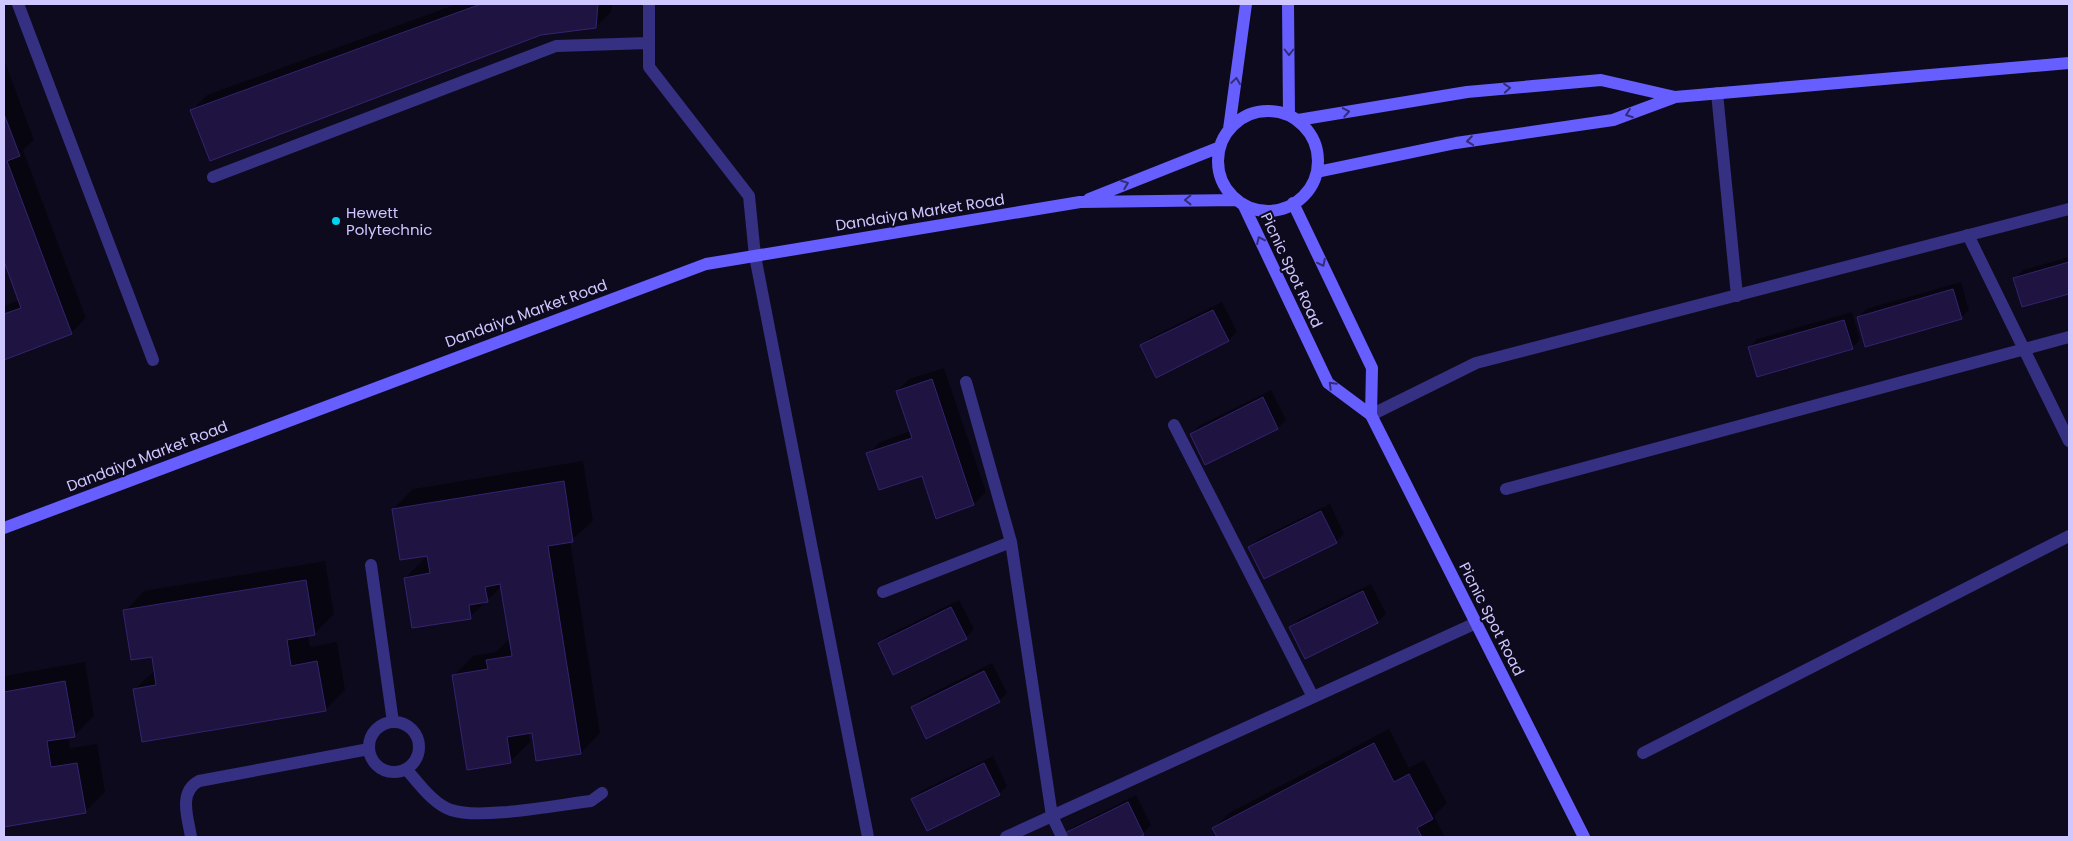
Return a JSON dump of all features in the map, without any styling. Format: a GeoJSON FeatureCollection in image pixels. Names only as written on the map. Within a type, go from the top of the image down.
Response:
{"type":"FeatureCollection","features":[{"type":"Feature","properties":{"kind":"street"},"geometry":{"type":"LineString","coordinates":[[18,4],[153,360]]}},
{"type":"Feature","properties":{"kind":"street"},"geometry":{"type":"LineString","coordinates":[[649,4],[648,67],[749,196],[755,256],[868,837]]}},
{"type":"Feature","properties":{"kind":"street"},"geometry":{"type":"LineString","coordinates":[[1246,4],[1229,129],[1220,147],[1218,162],[1221,176],[1227,189],[1240,202],[1255,209],[1268,211],[1281,209],[1293,204],[1308,190],[1317,172],[1317,155],[1313,138],[1294,118],[1288,4]]}},
{"type":"Feature","properties":{"kind":"street"},"geometry":{"type":"LineString","coordinates":[[212,177],[556,46],[648,43]]}},
{"type":"Feature","properties":{"kind":"street"},"geometry":{"type":"LineString","coordinates":[[1317,172],[1456,143],[1613,120],[1675,97],[2069,63]]}},
{"type":"Feature","properties":{"kind":"street"},"geometry":{"type":"LineString","coordinates":[[1229,129],[1239,120],[1263,111],[1294,118],[1467,92],[1601,80],[1675,97]]}},
{"type":"Feature","properties":{"kind":"street"},"geometry":{"type":"LineString","coordinates":[[1717,93],[1736,296]]}},
{"type":"Feature","properties":{"kind":"street"},"geometry":{"type":"LineString","coordinates":[[1080,202],[1220,147]]}},
{"type":"Feature","properties":{"kind":"street"},"geometry":{"type":"LineString","coordinates":[[1080,202],[1240,202]]}},
{"type":"Feature","properties":{"kind":"street","name":"Dandaiya Market Road"},"geometry":{"type":"LineString","coordinates":[[4,528],[706,264],[1080,202]]}},
{"type":"Feature","properties":{"kind":"street","name":"Picnic Spot Road"},"geometry":{"type":"LineString","coordinates":[[1240,202],[1328,383],[1370,415],[1584,837]]}},
{"type":"Feature","properties":{"kind":"street","name":"Picnic Spot Road"},"geometry":{"type":"LineString","coordinates":[[1293,204],[1372,368],[1370,415]]}},
{"type":"Feature","properties":{"kind":"street"},"geometry":{"type":"LineString","coordinates":[[1370,415],[1476,363],[2069,209]]}},
{"type":"Feature","properties":{"kind":"street"},"geometry":{"type":"LineString","coordinates":[[1968,235],[2069,441]]}},
{"type":"Feature","properties":{"kind":"street"},"geometry":{"type":"LineString","coordinates":[[1506,489],[2069,337]]}},
{"type":"Feature","properties":{"kind":"street"},"geometry":{"type":"LineString","coordinates":[[966,382],[1011,542],[1052,816],[1062,837]]}},
{"type":"Feature","properties":{"kind":"street"},"geometry":{"type":"LineString","coordinates":[[1174,425],[1313,697]]}},
{"type":"Feature","properties":{"kind":"street"},"geometry":{"type":"LineString","coordinates":[[1643,753],[2069,536]]}},
{"type":"Feature","properties":{"kind":"street"},"geometry":{"type":"LineString","coordinates":[[883,592],[1011,542]]}},
{"type":"Feature","properties":{"kind":"street"},"geometry":{"type":"LineString","coordinates":[[371,565],[393,722]]}},
{"type":"Feature","properties":{"kind":"street"},"geometry":{"type":"LineString","coordinates":[[1006,837],[1476,623]]}},
{"type":"Feature","properties":{"kind":"street"},"geometry":{"type":"LineString","coordinates":[[393,722],[408,727],[418,740],[417,756],[406,769],[390,772],[382,769],[376,764],[369,750],[373,734],[378,728],[393,722]]}},
{"type":"Feature","properties":{"kind":"street"},"geometry":{"type":"LineString","coordinates":[[191,837],[186,793],[190,786],[198,781],[369,750]]}},
{"type":"Feature","properties":{"kind":"street"},"geometry":{"type":"LineString","coordinates":[[406,769],[439,804],[449,810],[462,812],[493,813],[591,801],[602,793]]}},
{"type":"Feature","properties":{"kind":"building"},"geometry":{"type":"Polygon","coordinates":[[[481,4],[598,4],[596,28],[541,35],[210,161],[190,110],[481,4]]]}},
{"type":"Feature","properties":{"kind":"building"},"geometry":{"type":"Polygon","coordinates":[[[4,114],[20,156],[7,161],[72,334],[4,360],[4,314],[21,308],[4,261],[4,114]]]}},
{"type":"Feature","properties":{"kind":"building"},"geometry":{"type":"Polygon","coordinates":[[[2069,262],[2069,294],[2022,307],[2013,278],[2069,262]]]}},
{"type":"Feature","properties":{"kind":"building"},"geometry":{"type":"Polygon","coordinates":[[[1953,289],[1962,319],[1865,347],[1857,317],[1953,289]]]}},
{"type":"Feature","properties":{"kind":"building"},"geometry":{"type":"Polygon","coordinates":[[[1213,310],[1229,341],[1156,378],[1140,345],[1213,310]]]}},
{"type":"Feature","properties":{"kind":"building"},"geometry":{"type":"Polygon","coordinates":[[[1844,320],[1853,349],[1757,377],[1748,347],[1844,320]]]}},
{"type":"Feature","properties":{"kind":"building"},"geometry":{"type":"Polygon","coordinates":[[[932,379],[974,505],[936,519],[922,476],[879,490],[866,453],[912,438],[896,391],[932,379]]]}},
{"type":"Feature","properties":{"kind":"building"},"geometry":{"type":"Polygon","coordinates":[[[1263,397],[1278,429],[1205,465],[1190,434],[1263,397]]]}},
{"type":"Feature","properties":{"kind":"building"},"geometry":{"type":"Polygon","coordinates":[[[564,481],[573,542],[548,546],[581,754],[536,761],[532,733],[507,737],[511,763],[467,770],[452,675],[488,669],[486,660],[512,656],[500,584],[485,587],[488,602],[469,605],[471,619],[412,628],[404,578],[430,573],[427,556],[400,560],[392,509],[564,481]]]}},
{"type":"Feature","properties":{"kind":"building"},"geometry":{"type":"Polygon","coordinates":[[[1321,511],[1337,543],[1264,579],[1248,547],[1321,511]]]}},
{"type":"Feature","properties":{"kind":"building"},"geometry":{"type":"Polygon","coordinates":[[[306,580],[315,635],[287,640],[291,666],[317,661],[326,711],[142,742],[133,689],[156,685],[152,657],[131,660],[123,610],[306,580]]]}},
{"type":"Feature","properties":{"kind":"building"},"geometry":{"type":"Polygon","coordinates":[[[1363,591],[1378,623],[1305,659],[1289,627],[1363,591]]]}},
{"type":"Feature","properties":{"kind":"building"},"geometry":{"type":"Polygon","coordinates":[[[951,607],[967,639],[893,675],[878,643],[951,607]]]}},
{"type":"Feature","properties":{"kind":"building"},"geometry":{"type":"Polygon","coordinates":[[[984,671],[1000,702],[926,739],[911,707],[984,671]]]}},
{"type":"Feature","properties":{"kind":"building"},"geometry":{"type":"Polygon","coordinates":[[[65,681],[75,737],[47,741],[51,767],[77,763],[86,813],[4,827],[4,692],[65,681]]]}},
{"type":"Feature","properties":{"kind":"building"},"geometry":{"type":"Polygon","coordinates":[[[1374,743],[1394,782],[1409,774],[1433,819],[1417,828],[1422,837],[1217,837],[1212,828],[1374,743]]]}},
{"type":"Feature","properties":{"kind":"building"},"geometry":{"type":"Polygon","coordinates":[[[984,763],[1000,795],[927,831],[911,799],[984,763]]]}},
{"type":"Feature","properties":{"kind":"building"},"geometry":{"type":"Polygon","coordinates":[[[1128,802],[1144,835],[1138,837],[1067,837],[1065,833],[1128,802]]]}},
{"type":"Feature","properties":{"kind":"place","name":"Hewett Polytechnic"},"geometry":{"type":"Point","coordinates":[336,221]}}]}
